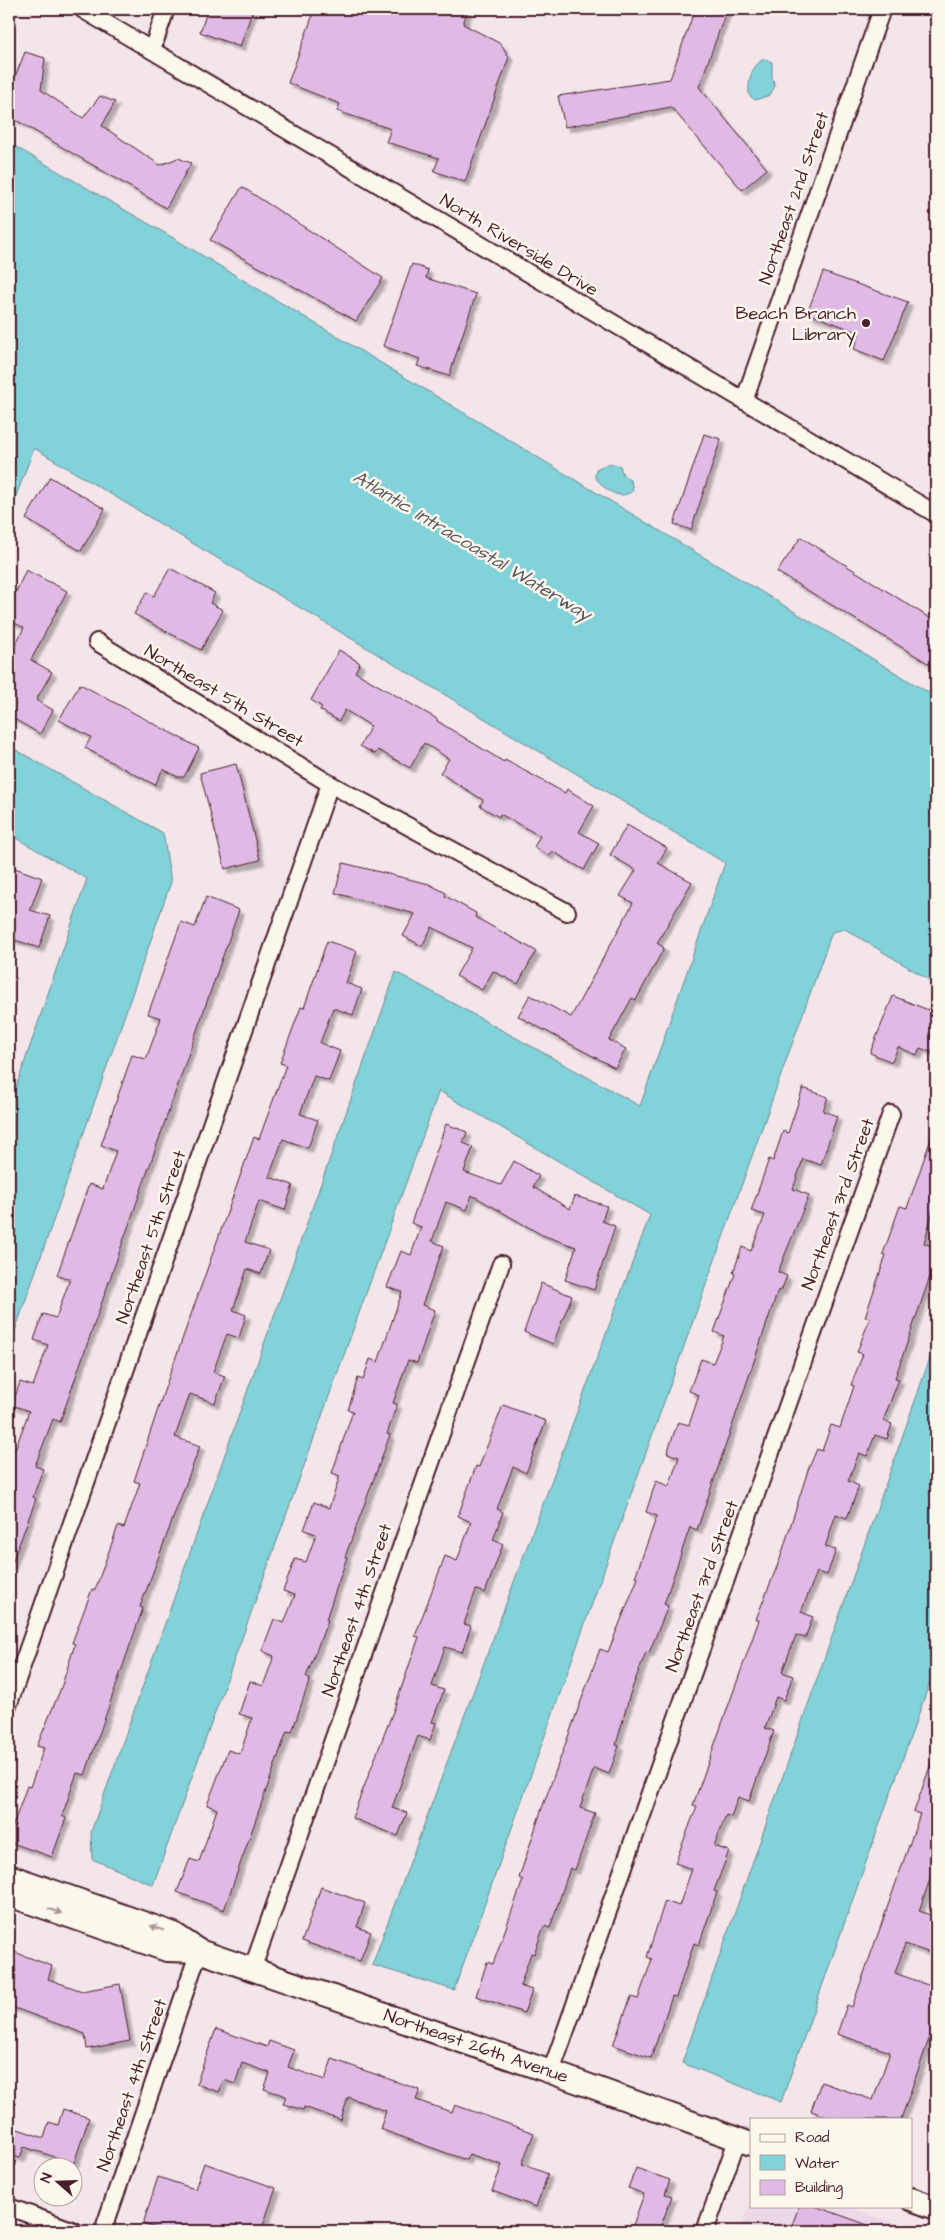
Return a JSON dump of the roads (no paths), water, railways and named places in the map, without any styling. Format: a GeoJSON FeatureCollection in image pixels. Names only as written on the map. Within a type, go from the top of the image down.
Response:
{"type":"FeatureCollection","features":[{"type":"Feature","properties":{"kind":"street","name":"North Riverside Drive"},"geometry":{"type":"LineString","coordinates":[[82,9],[936,514]]}},
{"type":"Feature","properties":{"kind":"street"},"geometry":{"type":"LineString","coordinates":[[152,50],[166,9]]}},
{"type":"Feature","properties":{"kind":"street","name":"Northeast 2nd Street"},"geometry":{"type":"LineString","coordinates":[[744,401],[882,9]]}},
{"type":"Feature","properties":{"kind":"street","name":"Northeast 5th Street"},"geometry":{"type":"LineString","coordinates":[[98,642],[330,784],[567,912]]}},
{"type":"Feature","properties":{"kind":"street","name":"Northeast 5th Street"},"geometry":{"type":"LineString","coordinates":[[9,1703],[330,784]]}},
{"type":"Feature","properties":{"kind":"street","name":"Northeast 3rd Street"},"geometry":{"type":"LineString","coordinates":[[552,2072],[891,1114]]}},
{"type":"Feature","properties":{"kind":"street","name":"Northeast 4th Street"},"geometry":{"type":"LineString","coordinates":[[252,1970],[501,1264]]}},
{"type":"Feature","properties":{"kind":"street","name":"Northeast 26th Avenue"},"geometry":{"type":"LineString","coordinates":[[9,1876],[174,1934],[199,1951],[552,2072],[744,2142]]}},
{"type":"Feature","properties":{"kind":"street","name":"Northeast 26th Avenue"},"geometry":{"type":"LineString","coordinates":[[9,1896],[167,1950],[199,1951]]}},
{"type":"Feature","properties":{"kind":"street","name":"Northeast 4th Street"},"geometry":{"type":"LineString","coordinates":[[103,2231],[199,1951]]}},
{"type":"Feature","properties":{"kind":"street"},"geometry":{"type":"LineString","coordinates":[[705,2231],[744,2142]]}},
{"type":"Feature","properties":{"kind":"street"},"geometry":{"type":"LineString","coordinates":[[912,2199],[936,2208]]}},
{"type":"Feature","properties":{"kind":"street"},"geometry":{"type":"LineString","coordinates":[[9,2207],[74,2231]]}},
{"type":"Feature","properties":{"kind":"water"},"geometry":{"type":"Polygon","coordinates":[[[764,59],[772,62],[772,77],[775,86],[770,95],[755,100],[749,95],[750,79],[753,70],[764,59]]]}},
{"type":"Feature","properties":{"kind":"water","name":"Atlantic Intracoastal Waterway"},"geometry":{"type":"Polygon","coordinates":[[[9,143],[170,236],[936,697],[936,984],[845,929],[832,932],[454,1990],[372,1965],[650,1215],[439,1091],[153,1885],[92,1859],[91,1832],[396,972],[640,1106],[725,863],[34,448],[9,515],[9,143]]]}},
{"type":"Feature","properties":{"kind":"water"},"geometry":{"type":"Polygon","coordinates":[[[610,463],[620,466],[623,475],[631,481],[633,490],[628,494],[623,495],[612,492],[602,486],[595,477],[596,469],[610,463]]]}},
{"type":"Feature","properties":{"kind":"water"},"geometry":{"type":"Polygon","coordinates":[[[9,746],[163,833],[171,882],[9,1348],[9,1108],[87,879],[9,834],[9,746]]]}},
{"type":"Feature","properties":{"kind":"water"},"geometry":{"type":"Polygon","coordinates":[[[936,1341],[936,1665],[781,2102],[682,2063],[936,1341]]]}},
{"type":"Feature","properties":{"kind":"place","name":"Beach Branch Library"},"geometry":{"type":"Point","coordinates":[866,323]}}]}
